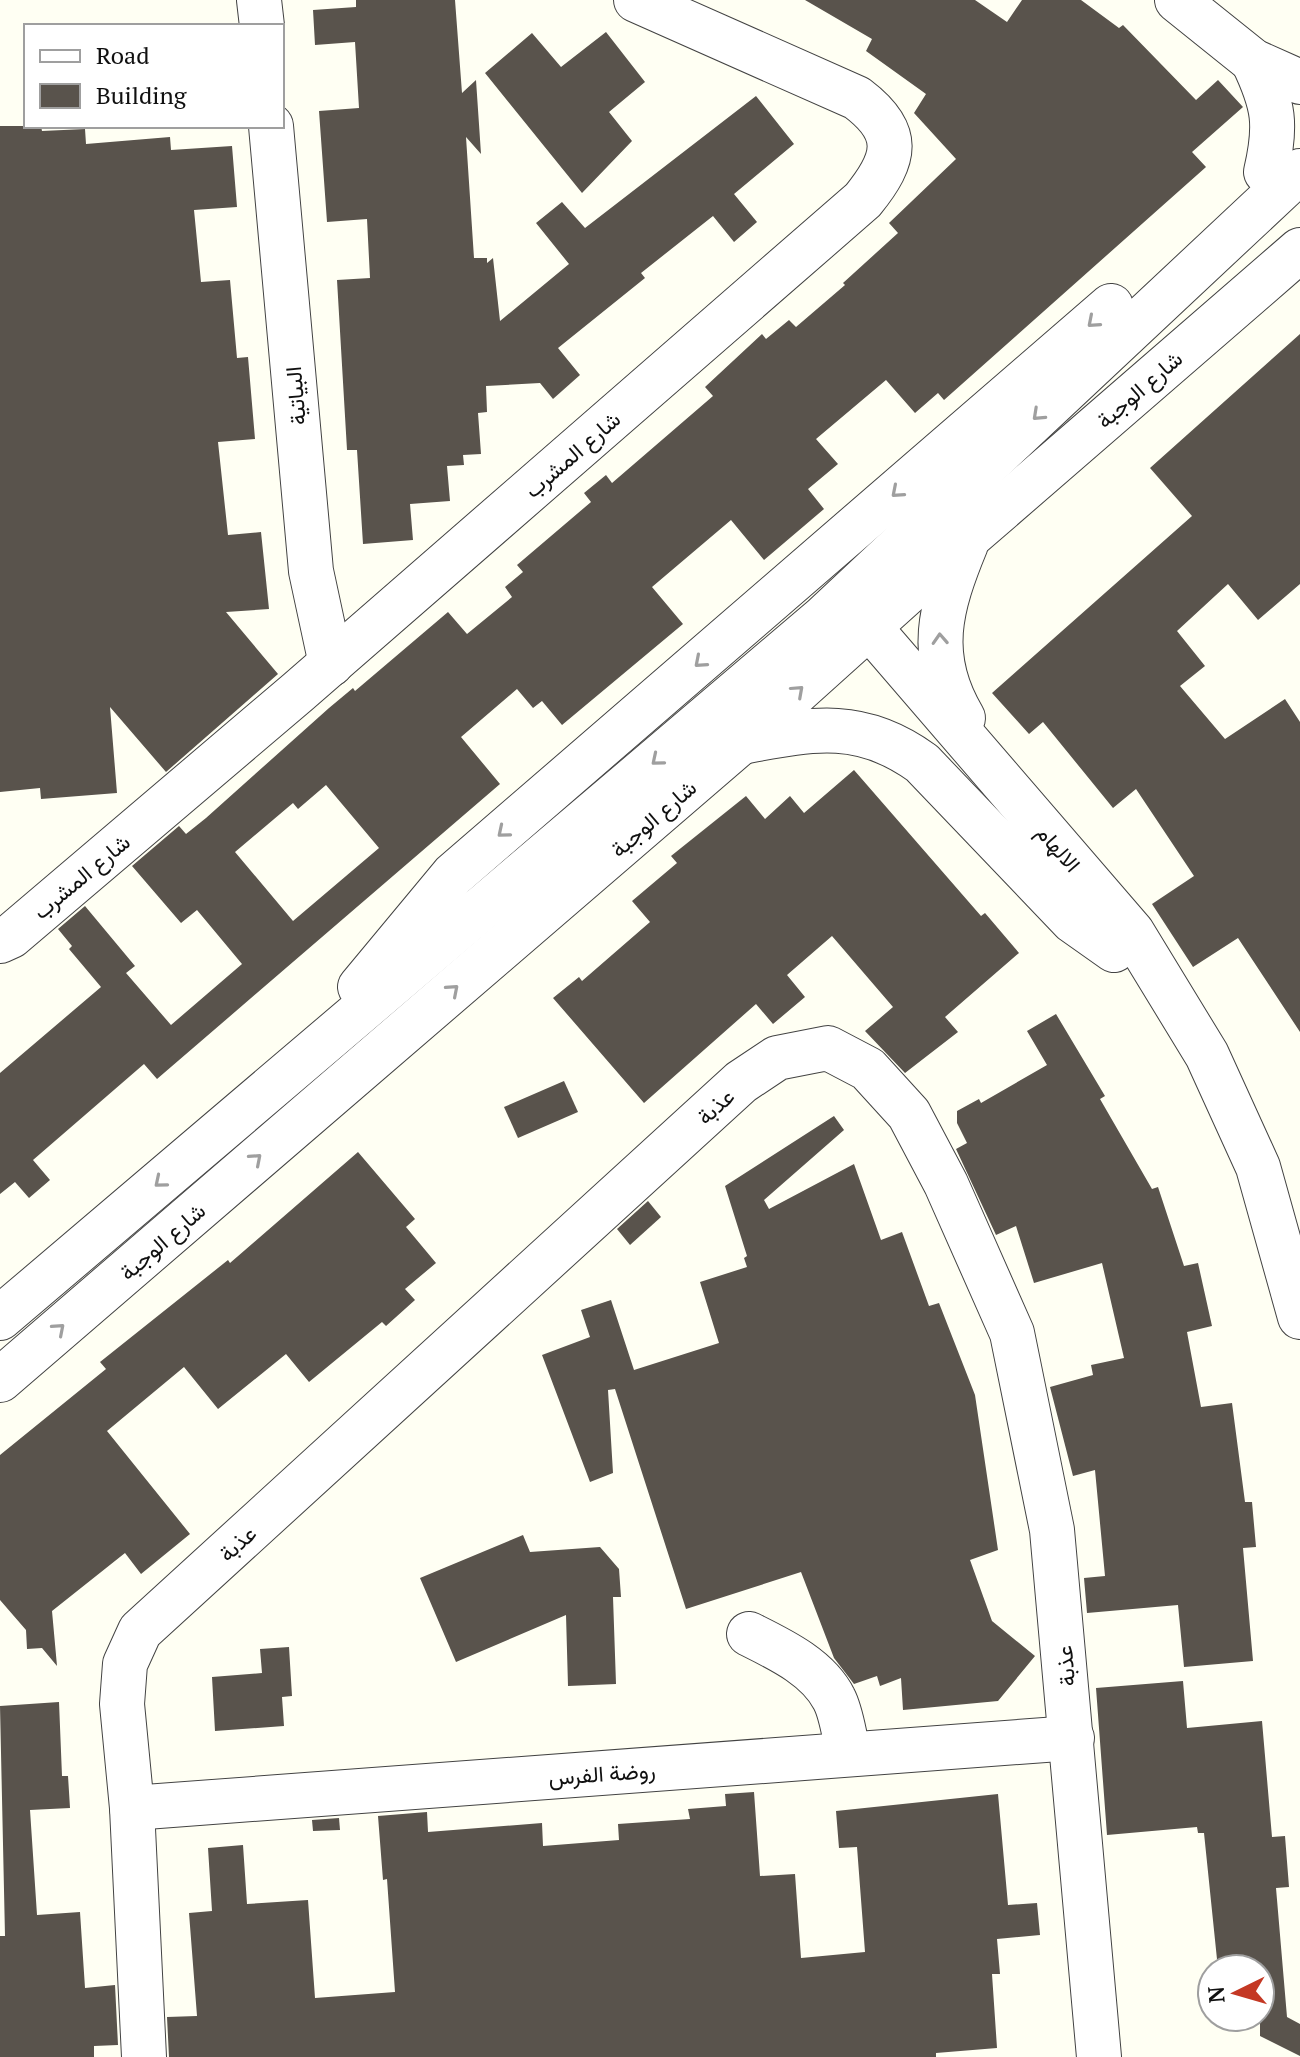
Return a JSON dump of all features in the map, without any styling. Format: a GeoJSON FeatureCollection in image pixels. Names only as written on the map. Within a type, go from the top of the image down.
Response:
{"type":"FeatureCollection","features":[{"type":"Feature","properties":{"kind":"street"},"geometry":{"type":"LineString","coordinates":[[259,0],[262,24]]}},
{"type":"Feature","properties":{"kind":"street","name":"شارع المشرب"},"geometry":{"type":"LineString","coordinates":[[0,941],[11,936],[331,664],[863,200],[883,176],[892,147],[881,116],[857,98],[636,0]]}},
{"type":"Feature","properties":{"kind":"street"},"geometry":{"type":"LineString","coordinates":[[1177,0],[1253,61],[1300,82]]}},
{"type":"Feature","properties":{"kind":"street"},"geometry":{"type":"LineString","coordinates":[[1253,61],[1270,96],[1283,172]]}},
{"type":"Feature","properties":{"kind":"street","name":"البياتية"},"geometry":{"type":"LineString","coordinates":[[271,128],[311,571],[331,664]]}},
{"type":"Feature","properties":{"kind":"street","name":"شارع الوجبة"},"geometry":{"type":"LineString","coordinates":[[0,1380],[741,742],[846,622],[1283,172],[1300,142]]}},
{"type":"Feature","properties":{"kind":"street","name":"شارع الوجبة"},"geometry":{"type":"LineString","coordinates":[[309,1055],[378,963],[453,875],[1283,172]]}},
{"type":"Feature","properties":{"kind":"street","name":"شارع الوجبة"},"geometry":{"type":"LineString","coordinates":[[0,1318],[309,1055],[846,622],[969,537],[1300,250]]}},
{"type":"Feature","properties":{"kind":"street"},"geometry":{"type":"LineString","coordinates":[[969,537],[941,608],[939,633],[943,667],[953,700],[968,727],[1097,868],[1123,941]]}},
{"type":"Feature","properties":{"kind":"street","name":"الالهام"},"geometry":{"type":"LineString","coordinates":[[846,622],[1123,941],[1207,1055],[1258,1167],[1300,1317]]}},
{"type":"Feature","properties":{"kind":"street"},"geometry":{"type":"LineString","coordinates":[[741,742],[816,729],[845,729],[899,746],[922,763],[1073,921],[1123,941]]}},
{"type":"Feature","properties":{"kind":"street","name":"عذبة"},"geometry":{"type":"LineString","coordinates":[[144,2057],[132,1808],[122,1704],[125,1664],[140,1631],[741,1082],[777,1058],[828,1048],[868,1069],[909,1114],[946,1184],[1012,1333],[1052,1530],[1099,2057]]}},
{"type":"Feature","properties":{"kind":"street"},"geometry":{"type":"LineString","coordinates":[[749,1634],[785,1652],[810,1671],[834,1698],[849,1754]]}},
{"type":"Feature","properties":{"kind":"street","name":"روضة الفرس"},"geometry":{"type":"LineString","coordinates":[[132,1808],[1072,1738]]}},
{"type":"Feature","properties":{"kind":"building"},"geometry":{"type":"Polygon","coordinates":[[[356,0],[455,0],[462,93],[476,80],[481,154],[466,137],[474,258],[487,258],[487,263],[493,258],[500,321],[569,264],[536,223],[562,202],[585,228],[756,96],[794,144],[734,194],[757,222],[734,242],[713,216],[641,273],[645,278],[558,348],[580,375],[553,399],[540,383],[486,386],[487,412],[478,413],[481,454],[463,455],[464,465],[447,466],[450,501],[410,504],[413,540],[363,544],[357,450],[347,450],[337,280],[370,278],[367,219],[327,222],[319,111],[359,108],[355,42],[315,45],[313,10],[356,7],[356,0]]]}},
{"type":"Feature","properties":{"kind":"building"},"geometry":{"type":"Polygon","coordinates":[[[805,0],[975,0],[1007,22],[1022,0],[1081,0],[1119,28],[1123,25],[1196,100],[1218,80],[1243,107],[1192,152],[1206,167],[944,400],[938,393],[915,413],[886,380],[816,439],[838,464],[808,489],[824,509],[764,560],[731,520],[652,587],[683,624],[562,725],[542,701],[533,708],[517,689],[461,737],[500,784],[157,1079],[144,1064],[33,1160],[50,1180],[29,1198],[15,1182],[0,1194],[0,1073],[101,987],[69,949],[72,946],[58,929],[85,906],[135,966],[126,973],[171,1025],[242,964],[197,910],[181,923],[132,866],[179,826],[186,834],[206,818],[329,708],[353,688],[355,691],[448,612],[467,634],[512,597],[505,587],[523,572],[517,565],[591,502],[584,493],[606,475],[612,483],[713,396],[705,387],[762,334],[766,339],[789,320],[796,327],[845,285],[843,283],[898,233],[889,223],[956,159],[914,113],[926,94],[866,51],[872,39],[805,0]],[[326,785],[298,809],[293,803],[235,852],[293,921],[379,848],[326,785]]]}},
{"type":"Feature","properties":{"kind":"building"},"geometry":{"type":"Polygon","coordinates":[[[606,32],[645,82],[609,112],[632,141],[582,193],[485,73],[532,33],[561,67],[606,32]]]}},
{"type":"Feature","properties":{"kind":"building"},"geometry":{"type":"Polygon","coordinates":[[[0,126],[41,128],[42,131],[85,129],[86,144],[170,137],[171,150],[232,146],[237,207],[194,210],[201,282],[230,280],[237,358],[248,357],[255,439],[218,442],[228,535],[261,532],[269,609],[226,612],[278,674],[166,772],[110,707],[117,793],[41,799],[40,788],[0,792],[0,126]]]}},
{"type":"Feature","properties":{"kind":"building"},"geometry":{"type":"Polygon","coordinates":[[[1300,334],[1300,584],[1258,620],[1228,584],[1177,631],[1205,666],[1180,686],[1225,739],[1285,699],[1300,722],[1300,1032],[1238,938],[1193,967],[1152,904],[1194,876],[1136,789],[1113,808],[1043,722],[1029,734],[992,693],[1192,516],[1150,468],[1300,334]]]}},
{"type":"Feature","properties":{"kind":"building"},"geometry":{"type":"Polygon","coordinates":[[[854,770],[981,916],[985,913],[1019,953],[945,1017],[958,1032],[905,1073],[865,1031],[893,1007],[832,936],[787,975],[805,997],[773,1024],[756,1004],[644,1103],[553,998],[579,977],[582,981],[650,922],[632,901],[677,863],[671,856],[746,796],[765,819],[790,796],[804,813],[854,770]]]}},
{"type":"Feature","properties":{"kind":"building"},"geometry":{"type":"Polygon","coordinates":[[[1056,1014],[1105,1096],[1100,1099],[1152,1189],[1158,1187],[1184,1266],[1198,1263],[1212,1326],[1187,1332],[1201,1407],[1232,1403],[1245,1502],[1252,1502],[1256,1547],[1243,1548],[1253,1661],[1184,1667],[1178,1605],[1087,1613],[1084,1578],[1105,1576],[1095,1470],[1073,1476],[1050,1387],[1093,1375],[1091,1365],[1124,1358],[1102,1263],[1034,1283],[1016,1226],[996,1235],[956,1149],[967,1143],[957,1123],[957,1111],[979,1099],[981,1103],[1047,1065],[1027,1031],[1056,1014]]]}},
{"type":"Feature","properties":{"kind":"building"},"geometry":{"type":"Polygon","coordinates":[[[564,1081],[578,1112],[518,1138],[504,1107],[564,1081]]]}},
{"type":"Feature","properties":{"kind":"building"},"geometry":{"type":"Polygon","coordinates":[[[834,1116],[844,1130],[764,1200],[769,1209],[854,1164],[881,1240],[902,1232],[929,1306],[939,1303],[975,1395],[998,1550],[970,1560],[992,1621],[1035,1656],[998,1701],[903,1710],[901,1678],[880,1686],[877,1676],[854,1684],[834,1658],[801,1572],[686,1609],[615,1389],[608,1390],[613,1473],[590,1482],[542,1355],[590,1337],[581,1310],[611,1300],[634,1370],[719,1343],[700,1282],[747,1267],[744,1258],[747,1256],[725,1186],[834,1116]]]}},
{"type":"Feature","properties":{"kind":"building"},"geometry":{"type":"Polygon","coordinates":[[[358,1152],[415,1219],[406,1227],[436,1263],[405,1289],[415,1300],[386,1326],[382,1322],[309,1382],[286,1354],[218,1409],[184,1367],[107,1431],[190,1534],[141,1574],[125,1553],[52,1611],[57,1666],[42,1648],[27,1649],[26,1630],[0,1600],[0,1455],[106,1369],[100,1362],[228,1260],[230,1263],[358,1152]]]}},
{"type":"Feature","properties":{"kind":"building"},"geometry":{"type":"Polygon","coordinates":[[[648,1201],[661,1217],[630,1245],[617,1229],[648,1201]]]}},
{"type":"Feature","properties":{"kind":"building"},"geometry":{"type":"Polygon","coordinates":[[[523,1535],[530,1552],[600,1547],[619,1569],[621,1597],[613,1597],[616,1684],[568,1686],[566,1615],[456,1662],[420,1578],[523,1535]]]}},
{"type":"Feature","properties":{"kind":"building"},"geometry":{"type":"Polygon","coordinates":[[[289,1647],[292,1696],[282,1697],[284,1726],[215,1731],[212,1677],[262,1673],[260,1649],[289,1647]]]}},
{"type":"Feature","properties":{"kind":"building"},"geometry":{"type":"Polygon","coordinates":[[[1183,1681],[1187,1728],[1262,1721],[1272,1837],[1285,1836],[1289,1887],[1276,1888],[1287,2017],[1300,2024],[1300,2056],[1260,2036],[1260,2033],[1276,2033],[1276,1953],[1216,1953],[1204,1833],[1198,1833],[1197,1827],[1107,1835],[1096,1688],[1183,1681]]]}},
{"type":"Feature","properties":{"kind":"building"},"geometry":{"type":"Polygon","coordinates":[[[59,1702],[62,1776],[68,1776],[70,1808],[30,1810],[37,1915],[80,1912],[85,1988],[115,1985],[118,2045],[94,2046],[94,2057],[0,2057],[0,1936],[5,1936],[0,1706],[59,1702]]]}},
{"type":"Feature","properties":{"kind":"building"},"geometry":{"type":"Polygon","coordinates":[[[754,1792],[760,1876],[795,1874],[801,1958],[865,1952],[857,1847],[839,1848],[836,1811],[998,1794],[1008,1905],[1037,1903],[1040,1935],[997,1939],[1000,1974],[992,1974],[997,2048],[936,2053],[936,2057],[169,2057],[167,2017],[197,2016],[189,1913],[212,1911],[208,1848],[243,1845],[247,1904],[308,1900],[315,1998],[395,1992],[387,1879],[383,1880],[378,1816],[427,1812],[428,1832],[542,1823],[543,1846],[619,1840],[618,1824],[690,1819],[688,1809],[726,1806],[725,1794],[754,1792]]]}},
{"type":"Feature","properties":{"kind":"building"},"geometry":{"type":"Polygon","coordinates":[[[339,1818],[340,1830],[313,1831],[312,1820],[339,1818]]]}}]}
